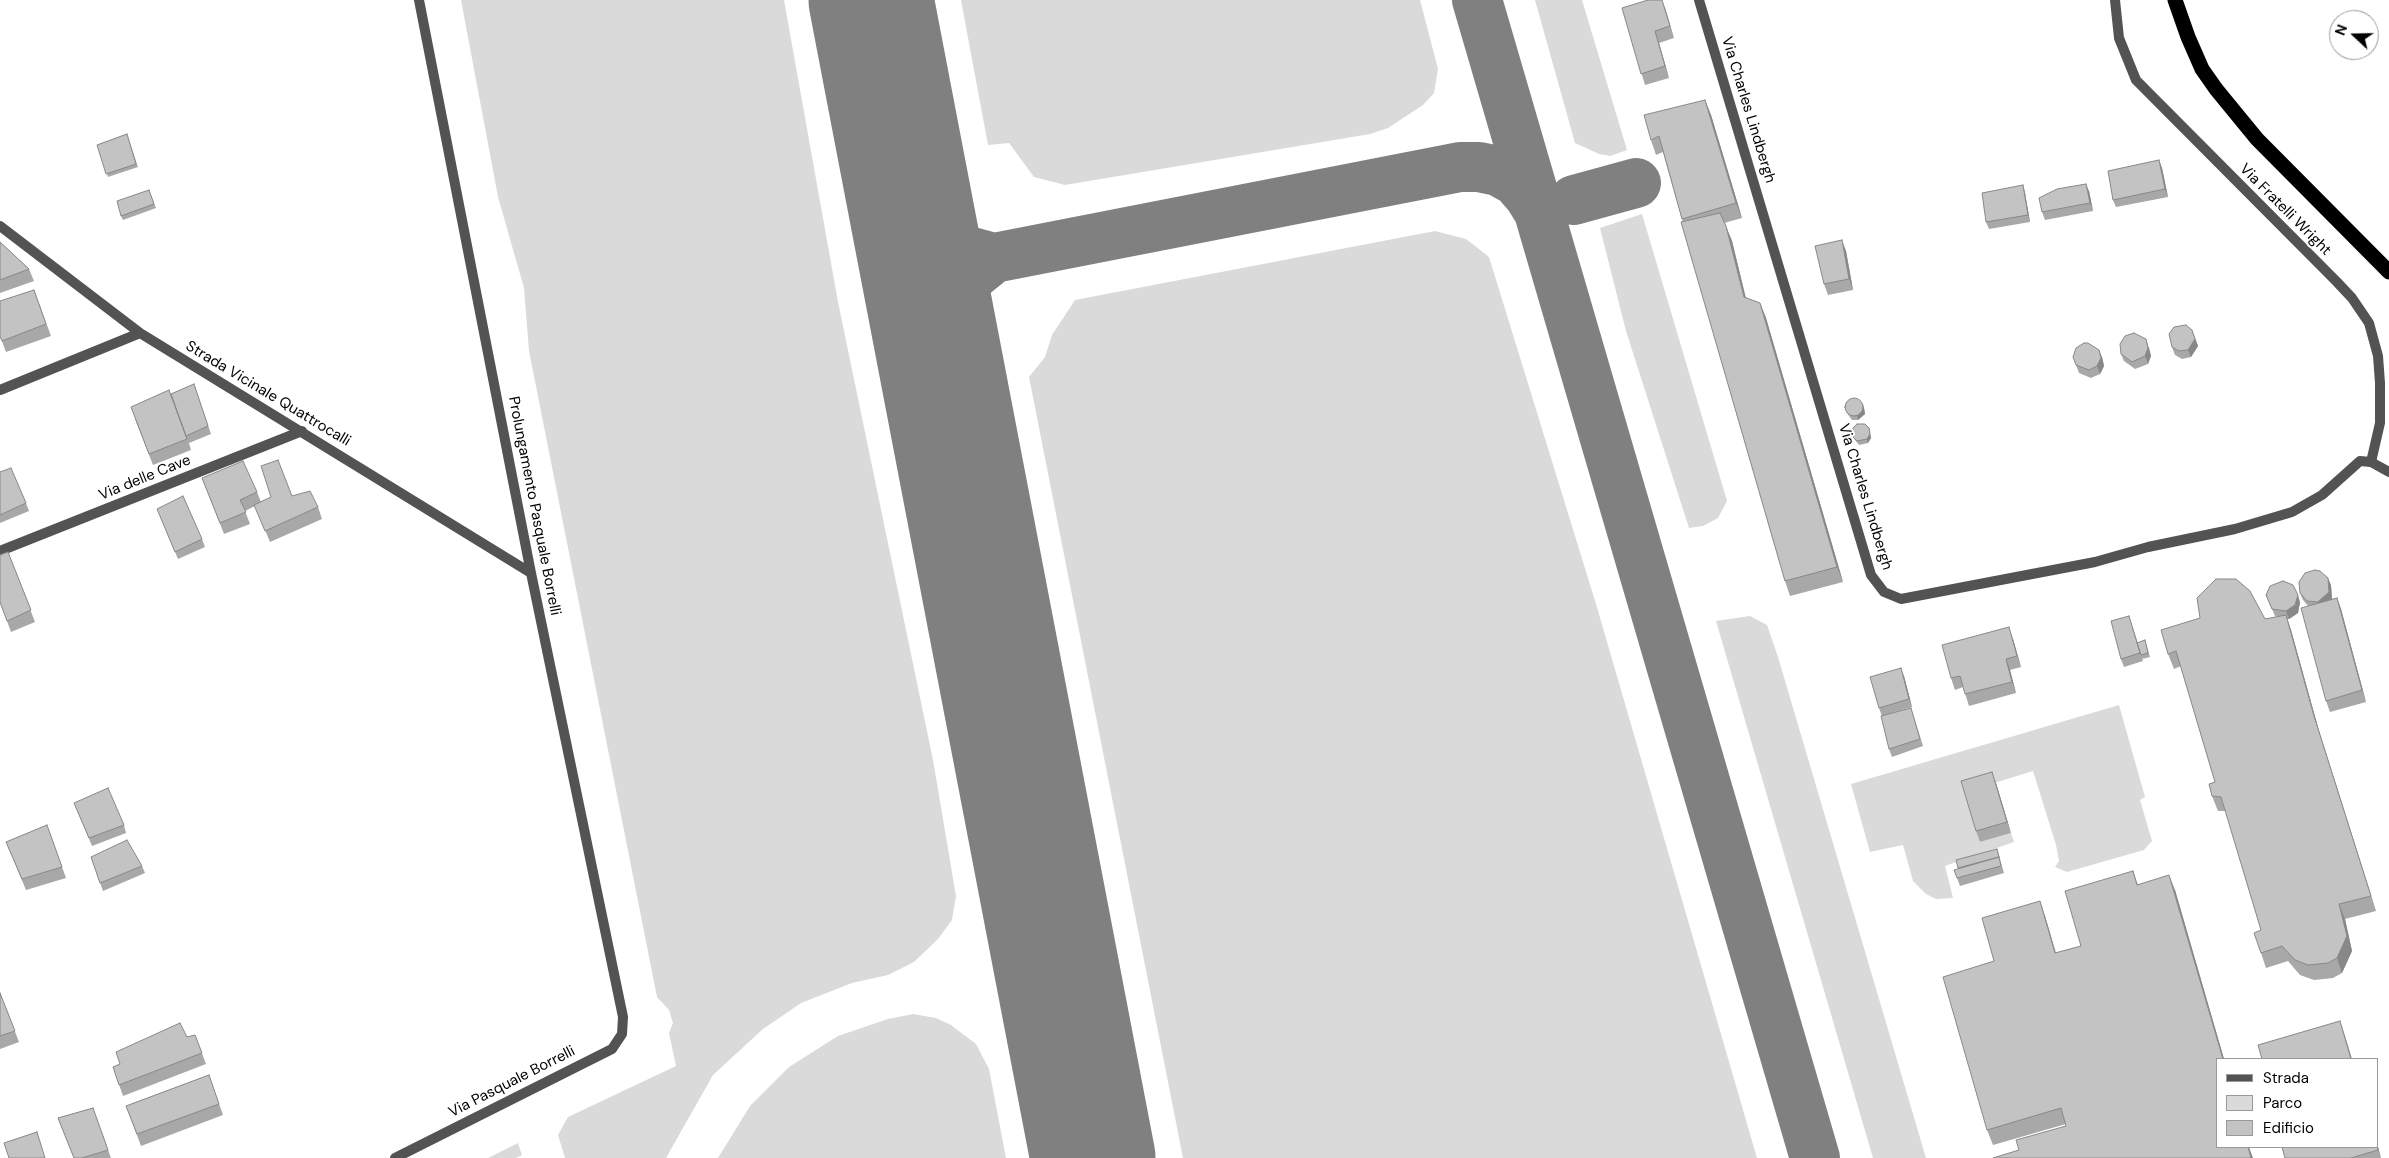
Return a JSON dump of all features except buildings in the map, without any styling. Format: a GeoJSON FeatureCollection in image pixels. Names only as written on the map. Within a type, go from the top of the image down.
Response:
{"type":"FeatureCollection","features":[{"type":"Feature","properties":{"kind":"highway"},"geometry":{"type":"LineString","coordinates":[[2175,0],[2202,69],[2216,89],[2257,139],[2389,272]]}},
{"type":"Feature","properties":{"kind":"street","name":"Prolungamento Pasquale Borrelli"},"geometry":{"type":"LineString","coordinates":[[419,0],[531,573],[623,1016]]}},
{"type":"Feature","properties":{"kind":"street","name":"Via Charles Lindbergh"},"geometry":{"type":"LineString","coordinates":[[1699,0],[1871,575],[1884,592],[1901,599],[2095,562],[2265,521],[2292,512],[2322,495],[2360,461],[2371,462]]}},
{"type":"Feature","properties":{"kind":"street","name":"Via Fratelli Wright"},"geometry":{"type":"LineString","coordinates":[[2115,0],[2119,38],[2136,80],[2337,282],[2352,298],[2369,323],[2378,356],[2380,383],[2380,423],[2371,462]]}},
{"type":"Feature","properties":{"kind":"street","name":"Strada Vicinale Quattrocalli"},"geometry":{"type":"LineString","coordinates":[[1,227],[140,333],[531,573]]}},
{"type":"Feature","properties":{"kind":"street"},"geometry":{"type":"LineString","coordinates":[[0,390],[140,333]]}},
{"type":"Feature","properties":{"kind":"street","name":"Via delle Cave"},"geometry":{"type":"LineString","coordinates":[[0,551],[302,431]]}},
{"type":"Feature","properties":{"kind":"street"},"geometry":{"type":"LineString","coordinates":[[2371,462],[2389,472]]}},
{"type":"Feature","properties":{"kind":"street","name":"Via Pasquale Borrelli"},"geometry":{"type":"LineString","coordinates":[[395,1158],[612,1049],[622,1034],[623,1016]]}},
{"type":"Feature","properties":{"kind":"green space"},"geometry":{"type":"Polygon","coordinates":[[[461,0],[784,0],[838,302],[933,760],[956,896],[952,920],[938,939],[914,962],[888,975],[852,983],[801,1003],[763,1029],[713,1075],[666,1158],[565,1158],[558,1135],[568,1117],[676,1066],[669,1033],[673,1023],[669,1010],[657,997],[529,351],[524,288],[498,197],[461,0]]]}},
{"type":"Feature","properties":{"kind":"green space"},"geometry":{"type":"Polygon","coordinates":[[[961,0],[1420,0],[1438,69],[1434,93],[1423,105],[1388,128],[1370,134],[1065,185],[1034,177],[1009,143],[988,145],[961,0]]]}},
{"type":"Feature","properties":{"kind":"green space"},"geometry":{"type":"Polygon","coordinates":[[[1535,0],[1582,0],[1627,150],[1610,156],[1599,154],[1575,143],[1535,0]]]}},
{"type":"Feature","properties":{"kind":"green space"},"geometry":{"type":"Polygon","coordinates":[[[1642,214],[1727,501],[1718,518],[1703,526],[1689,528],[1626,331],[1600,228],[1642,214]]]}},
{"type":"Feature","properties":{"kind":"green space"},"geometry":{"type":"Polygon","coordinates":[[[1435,231],[1466,239],[1489,257],[1596,604],[1757,1158],[1183,1158],[1029,377],[1045,357],[1052,335],[1075,300],[1435,231]]]}},
{"type":"Feature","properties":{"kind":"green space"},"geometry":{"type":"Polygon","coordinates":[[[1750,616],[1767,625],[1778,657],[1926,1158],[1873,1158],[1716,621],[1750,616]]]}},
{"type":"Feature","properties":{"kind":"green space"},"geometry":{"type":"Polygon","coordinates":[[[2119,705],[2145,797],[2140,800],[2152,841],[2144,850],[2067,872],[2055,867],[2059,861],[2056,845],[2033,771],[1965,792],[1980,842],[2011,833],[2014,842],[1945,866],[1953,898],[1936,899],[1926,894],[1913,881],[1903,845],[1870,852],[1851,784],[2119,705]]]}},
{"type":"Feature","properties":{"kind":"green space"},"geometry":{"type":"Polygon","coordinates":[[[913,1014],[936,1018],[951,1025],[976,1044],[989,1069],[1006,1158],[718,1158],[750,1106],[789,1067],[838,1036],[888,1019],[913,1014]]]}},
{"type":"Feature","properties":{"kind":"green space"},"geometry":{"type":"Polygon","coordinates":[[[518,1143],[522,1155],[516,1158],[488,1158],[518,1143]]]}},
{"type":"Feature","properties":{"kind":"taxiway"},"geometry":{"type":"LineString","coordinates":[[1477,0],[1815,1158]]}},
{"type":"Feature","properties":{"kind":"taxiway"},"geometry":{"type":"LineString","coordinates":[[907,187],[926,221],[938,235],[954,247],[994,258],[1460,167],[1479,167],[1498,171],[1516,181],[1529,196],[1539,212]]}},
{"type":"Feature","properties":{"kind":"taxiway"},"geometry":{"type":"LineString","coordinates":[[1574,200],[1636,183]]}},
{"type":"Feature","properties":{"kind":"taxiway"},"geometry":{"type":"LineString","coordinates":[[940,363],[944,319],[953,298],[963,283],[994,258]]}},
{"type":"Feature","properties":{"kind":"runway"},"geometry":{"type":"LineString","coordinates":[[871,0],[1093,1158]]}}]}
